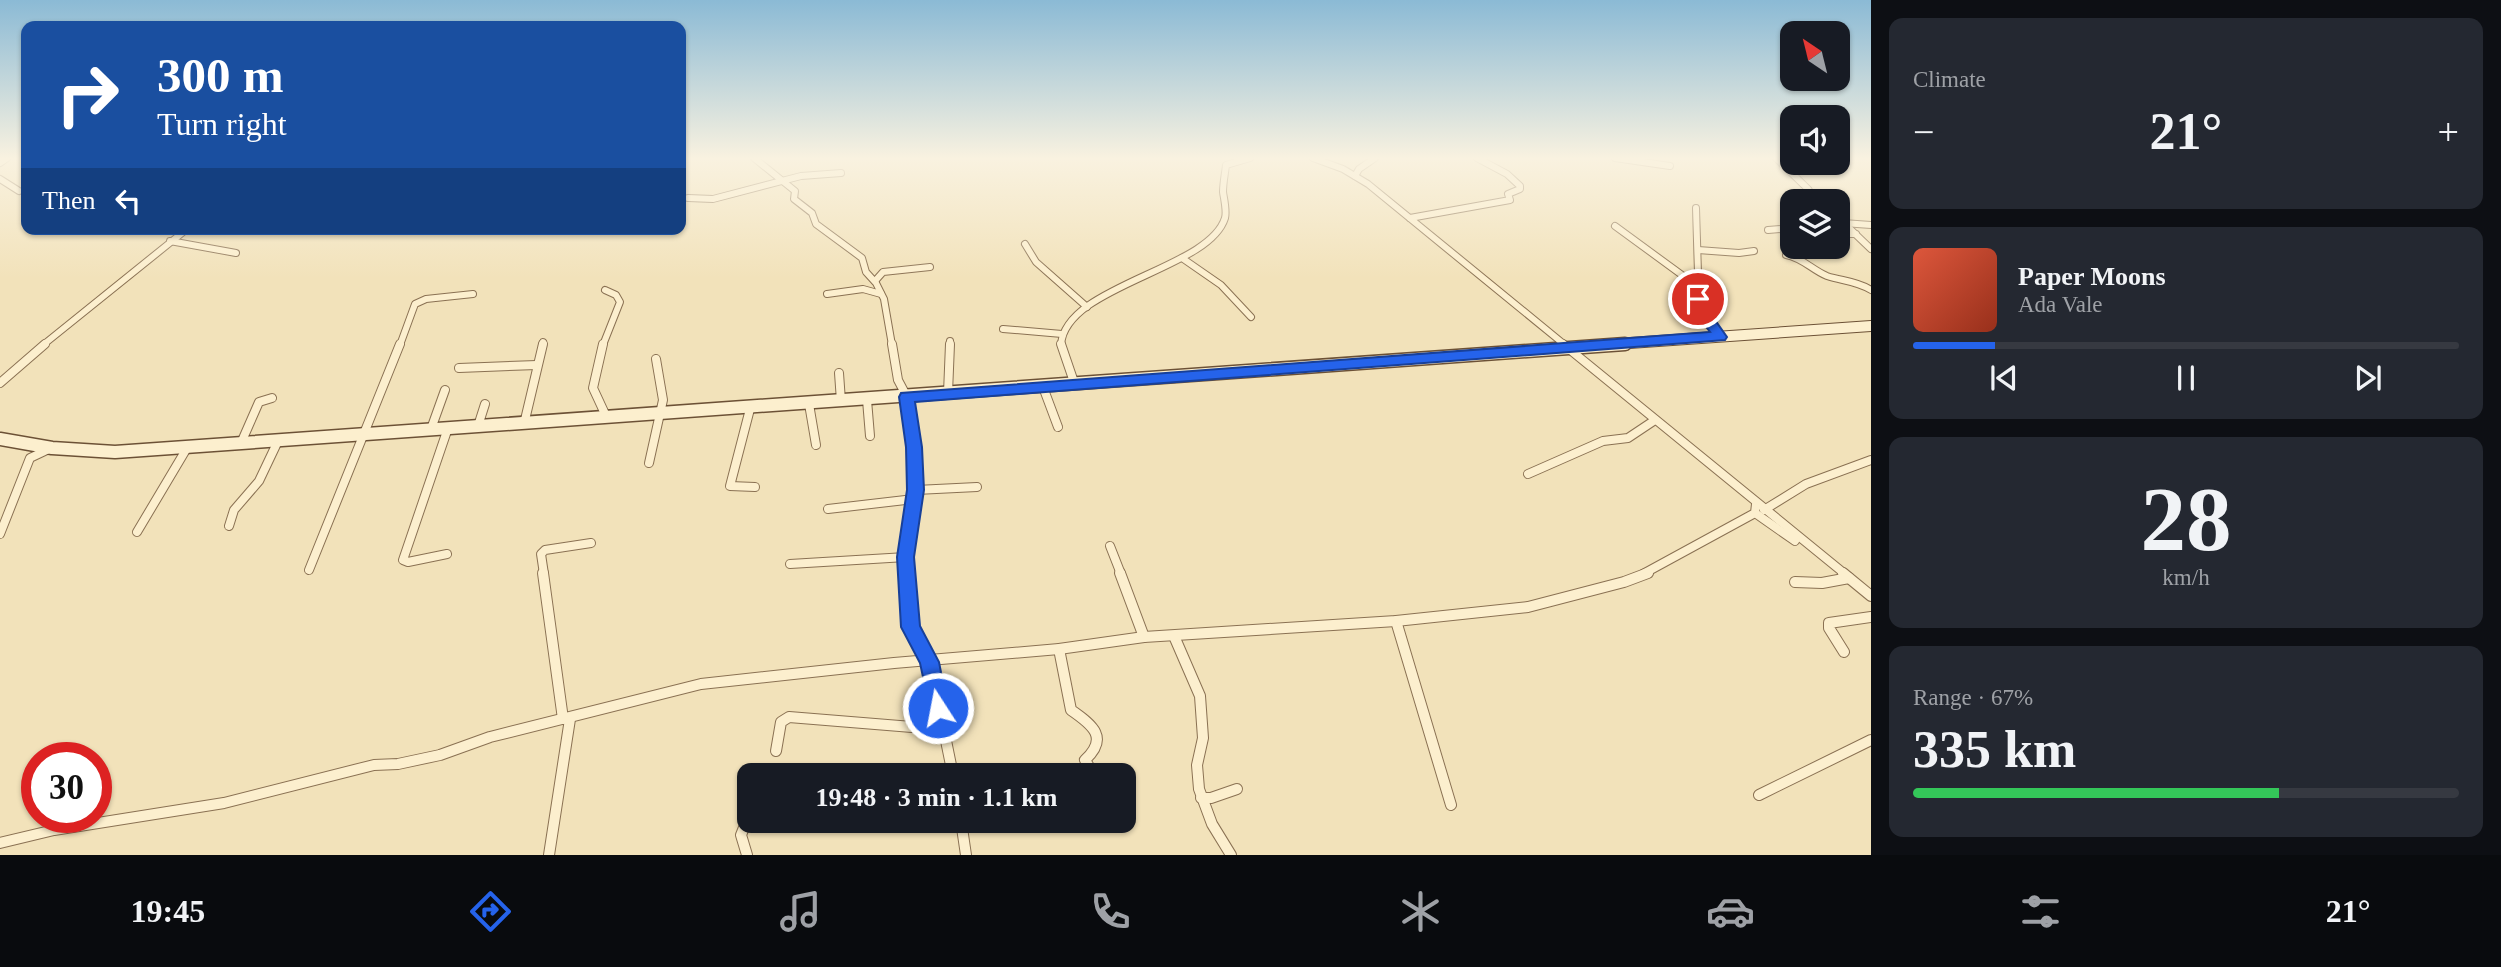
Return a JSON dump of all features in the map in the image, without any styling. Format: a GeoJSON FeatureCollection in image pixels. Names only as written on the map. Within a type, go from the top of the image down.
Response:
{"type":"FeatureCollection","features":[{"type":"Feature","properties":{"kind":"street"},"geometry":{"type":"LineString","coordinates":[[688,198],[718,198]]}},
{"type":"Feature","properties":{"kind":"street"},"geometry":{"type":"LineString","coordinates":[[794,198],[812,214],[814,222],[862,258],[867,274],[875,281],[881,294],[898,380],[907,397],[914,447],[915,494],[905,557],[911,627],[930,662],[950,763]]}},
{"type":"Feature","properties":{"kind":"street"},"geometry":{"type":"LineString","coordinates":[[1076,385],[1061,345],[1062,334],[1087,307],[1118,288],[1208,244],[1224,222],[1225,198]]}},
{"type":"Feature","properties":{"kind":"street"},"geometry":{"type":"LineString","coordinates":[[1387,198],[1758,509],[1871,596]]}},
{"type":"Feature","properties":{"kind":"street"},"geometry":{"type":"LineString","coordinates":[[1410,218],[1505,202],[1509,198]]}},
{"type":"Feature","properties":{"kind":"street"},"geometry":{"type":"LineString","coordinates":[[1696,208],[1699,306],[1720,337]]}},
{"type":"Feature","properties":{"kind":"street"},"geometry":{"type":"LineString","coordinates":[[1850,225],[1871,225]]}},
{"type":"Feature","properties":{"kind":"street"},"geometry":{"type":"LineString","coordinates":[[1615,226],[1697,286]]}},
{"type":"Feature","properties":{"kind":"street"},"geometry":{"type":"LineString","coordinates":[[1850,228],[1871,249]]}},
{"type":"Feature","properties":{"kind":"street"},"geometry":{"type":"LineString","coordinates":[[1768,230],[1780,229]]}},
{"type":"Feature","properties":{"kind":"street"},"geometry":{"type":"LineString","coordinates":[[1850,234],[1856,234]]}},
{"type":"Feature","properties":{"kind":"street"},"geometry":{"type":"LineString","coordinates":[[0,383],[75,317],[178,235]]}},
{"type":"Feature","properties":{"kind":"street"},"geometry":{"type":"LineString","coordinates":[[170,241],[236,253]]}},
{"type":"Feature","properties":{"kind":"street"},"geometry":{"type":"LineString","coordinates":[[1025,244],[1036,262],[1087,307]]}},
{"type":"Feature","properties":{"kind":"street"},"geometry":{"type":"LineString","coordinates":[[1698,250],[1739,253],[1754,251]]}},
{"type":"Feature","properties":{"kind":"street"},"geometry":{"type":"LineString","coordinates":[[1182,258],[1221,285],[1251,317]]}},
{"type":"Feature","properties":{"kind":"street"},"geometry":{"type":"LineString","coordinates":[[1804,259],[1821,274],[1860,283],[1871,290]]}},
{"type":"Feature","properties":{"kind":"street"},"geometry":{"type":"LineString","coordinates":[[875,281],[883,271],[930,267]]}},
{"type":"Feature","properties":{"kind":"street"},"geometry":{"type":"LineString","coordinates":[[605,289],[616,295],[620,302],[604,341],[593,388],[606,416]]}},
{"type":"Feature","properties":{"kind":"street"},"geometry":{"type":"LineString","coordinates":[[827,294],[863,289],[881,294]]}},
{"type":"Feature","properties":{"kind":"street"},"geometry":{"type":"LineString","coordinates":[[309,570],[374,414],[415,304],[426,299],[473,294]]}},
{"type":"Feature","properties":{"kind":"street"},"geometry":{"type":"LineString","coordinates":[[0,439],[36,450],[52,448],[115,452],[187,448],[606,416],[750,409],[1567,347],[1870,328]]}},
{"type":"Feature","properties":{"kind":"street"},"geometry":{"type":"LineString","coordinates":[[1003,329],[1062,334]]}},
{"type":"Feature","properties":{"kind":"street"},"geometry":{"type":"LineString","coordinates":[[948,393],[950,341]]}},
{"type":"Feature","properties":{"kind":"street"},"geometry":{"type":"LineString","coordinates":[[524,424],[543,342]]}},
{"type":"Feature","properties":{"kind":"street"},"geometry":{"type":"LineString","coordinates":[[649,463],[663,400],[656,359]]}},
{"type":"Feature","properties":{"kind":"street"},"geometry":{"type":"LineString","coordinates":[[459,368],[537,365]]}},
{"type":"Feature","properties":{"kind":"street"},"geometry":{"type":"LineString","coordinates":[[839,373],[841,401]]}},
{"type":"Feature","properties":{"kind":"street"},"geometry":{"type":"LineString","coordinates":[[1043,387],[1058,428]]}},
{"type":"Feature","properties":{"kind":"street"},"geometry":{"type":"LineString","coordinates":[[431,429],[445,390]]}},
{"type":"Feature","properties":{"kind":"street"},"geometry":{"type":"LineString","coordinates":[[242,443],[259,402],[272,398]]}},
{"type":"Feature","properties":{"kind":"street"},"geometry":{"type":"LineString","coordinates":[[867,400],[870,436]]}},
{"type":"Feature","properties":{"kind":"street"},"geometry":{"type":"LineString","coordinates":[[478,426],[485,404]]}},
{"type":"Feature","properties":{"kind":"street"},"geometry":{"type":"LineString","coordinates":[[809,404],[816,445]]}},
{"type":"Feature","properties":{"kind":"street"},"geometry":{"type":"LineString","coordinates":[[750,409],[730,486],[755,488]]}},
{"type":"Feature","properties":{"kind":"street"},"geometry":{"type":"LineString","coordinates":[[1528,474],[1603,441],[1628,438],[1655,420]]}},
{"type":"Feature","properties":{"kind":"street"},"geometry":{"type":"LineString","coordinates":[[447,554],[408,562],[403,559],[448,428]]}},
{"type":"Feature","properties":{"kind":"street"},"geometry":{"type":"LineString","coordinates":[[229,526],[234,510],[259,481],[278,441]]}},
{"type":"Feature","properties":{"kind":"street"},"geometry":{"type":"LineString","coordinates":[[137,532],[187,448]]}},
{"type":"Feature","properties":{"kind":"street"},"geometry":{"type":"LineString","coordinates":[[0,534],[30,457],[36,450]]}},
{"type":"Feature","properties":{"kind":"street"},"geometry":{"type":"LineString","coordinates":[[0,843],[54,830],[224,803],[374,765],[398,764],[440,755],[470,743],[701,684],[894,663],[1059,649],[1144,637],[1396,621],[1528,607],[1624,582],[1657,569],[1806,484],[1871,460]]}},
{"type":"Feature","properties":{"kind":"street"},"geometry":{"type":"LineString","coordinates":[[828,509],[915,494],[977,487]]}},
{"type":"Feature","properties":{"kind":"street"},"geometry":{"type":"LineString","coordinates":[[549,855],[566,719],[541,554],[545,550],[591,543]]}},
{"type":"Feature","properties":{"kind":"street"},"geometry":{"type":"LineString","coordinates":[[1110,546],[1144,637]]}},
{"type":"Feature","properties":{"kind":"street"},"geometry":{"type":"LineString","coordinates":[[790,564],[905,557]]}},
{"type":"Feature","properties":{"kind":"street"},"geometry":{"type":"LineString","coordinates":[[1795,582],[1822,583],[1849,578]]}},
{"type":"Feature","properties":{"kind":"street"},"geometry":{"type":"LineString","coordinates":[[1844,652],[1829,628],[1829,623],[1871,617]]}},
{"type":"Feature","properties":{"kind":"street"},"geometry":{"type":"LineString","coordinates":[[1396,621],[1451,805]]}},
{"type":"Feature","properties":{"kind":"street"},"geometry":{"type":"LineString","coordinates":[[1174,636],[1200,696],[1197,706],[1203,736],[1197,766],[1201,798],[1215,832],[1231,855]]}},
{"type":"Feature","properties":{"kind":"street"},"geometry":{"type":"LineString","coordinates":[[1059,649],[1071,710],[1092,724],[1098,744],[1097,749],[1085,760],[1087,763]]}},
{"type":"Feature","properties":{"kind":"street"},"geometry":{"type":"LineString","coordinates":[[776,751],[781,722],[789,717],[912,727],[938,708]]}},
{"type":"Feature","properties":{"kind":"street"},"geometry":{"type":"LineString","coordinates":[[1759,795],[1871,740]]}},
{"type":"Feature","properties":{"kind":"street"},"geometry":{"type":"LineString","coordinates":[[1201,798],[1211,799],[1237,789]]}},
{"type":"Feature","properties":{"kind":"street"},"geometry":{"type":"LineString","coordinates":[[741,833],[740,841],[747,855]]}},
{"type":"Feature","properties":{"kind":"street"},"geometry":{"type":"LineString","coordinates":[[962,833],[965,855]]}},
{"type":"Feature","properties":{"kind":"route"},"geometry":{"type":"LineString","coordinates":[[938,708],[930,662],[911,627],[905,557],[916,490],[914,447],[907,397],[1720,337],[1701,311],[1698,299]]}}]}
